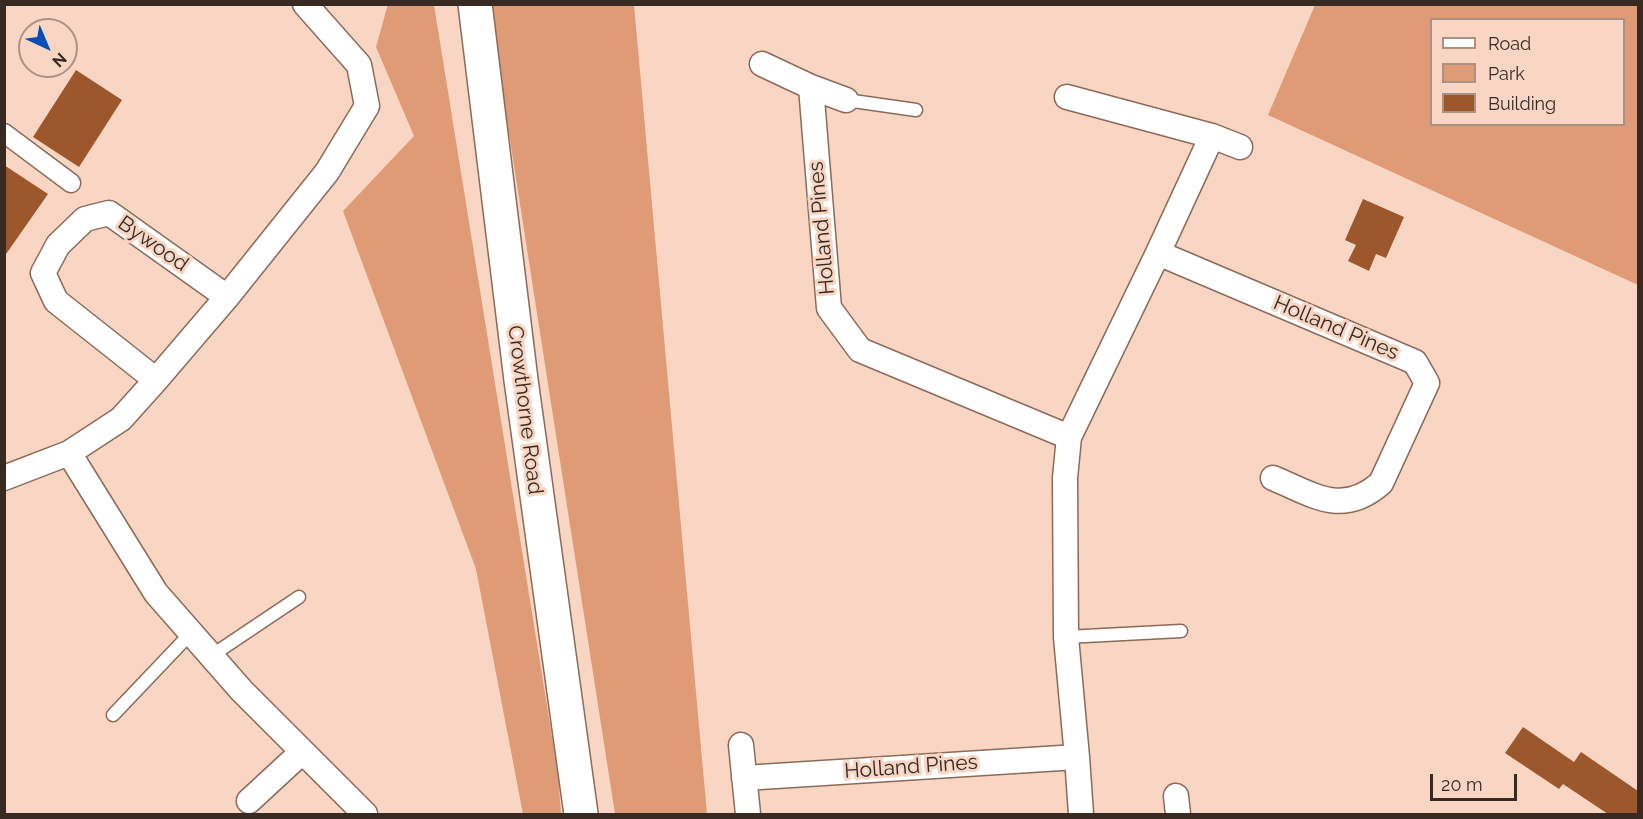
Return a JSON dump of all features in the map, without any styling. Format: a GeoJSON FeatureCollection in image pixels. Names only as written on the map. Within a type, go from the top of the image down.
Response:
{"type":"FeatureCollection","features":[{"type":"Feature","properties":{"kind":"main road","name":"Crowthorne Road"},"geometry":{"type":"LineString","coordinates":[[474,4],[522,391],[580,814]]}},
{"type":"Feature","properties":{"kind":"street"},"geometry":{"type":"LineString","coordinates":[[4,478],[69,453],[121,419],[227,297],[327,172],[367,106],[359,65],[305,4]]}},
{"type":"Feature","properties":{"kind":"street"},"geometry":{"type":"LineString","coordinates":[[762,64],[811,87],[846,100]]}},
{"type":"Feature","properties":{"kind":"street","name":"Holland Pines"},"geometry":{"type":"LineString","coordinates":[[811,87],[829,308],[860,350],[1069,437]]}},
{"type":"Feature","properties":{"kind":"street"},"geometry":{"type":"LineString","coordinates":[[1067,97],[1212,136],[1240,147]]}},
{"type":"Feature","properties":{"kind":"street"},"geometry":{"type":"LineString","coordinates":[[1081,814],[1066,637],[1065,478],[1069,437],[1212,136]]}},
{"type":"Feature","properties":{"kind":"street"},"geometry":{"type":"LineString","coordinates":[[11,137],[71,183]]}},
{"type":"Feature","properties":{"kind":"street","name":"Bywood"},"geometry":{"type":"LineString","coordinates":[[156,380],[56,301],[43,273],[58,246],[85,219],[109,213],[227,297]]}},
{"type":"Feature","properties":{"kind":"street","name":"Holland Pines"},"geometry":{"type":"LineString","coordinates":[[1158,253],[1415,362],[1427,383],[1381,483],[1372,490],[1347,501],[1330,501],[1273,478]]}},
{"type":"Feature","properties":{"kind":"street"},"geometry":{"type":"LineString","coordinates":[[69,453],[156,593],[242,691],[365,814]]}},
{"type":"Feature","properties":{"kind":"street"},"geometry":{"type":"LineString","coordinates":[[741,745],[748,814]]}},
{"type":"Feature","properties":{"kind":"street"},"geometry":{"type":"LineString","coordinates":[[249,801],[302,752]]}},
{"type":"Feature","properties":{"kind":"street","name":"Holland Pines"},"geometry":{"type":"LineString","coordinates":[[744,778],[1077,757]]}},
{"type":"Feature","properties":{"kind":"lane"},"geometry":{"type":"LineString","coordinates":[[846,100],[916,110]]}},
{"type":"Feature","properties":{"kind":"lane"},"geometry":{"type":"LineString","coordinates":[[211,656],[300,597]]}},
{"type":"Feature","properties":{"kind":"lane"},"geometry":{"type":"LineString","coordinates":[[1066,637],[1181,631]]}},
{"type":"Feature","properties":{"kind":"lane"},"geometry":{"type":"LineString","coordinates":[[113,715],[191,633]]}},
{"type":"Feature","properties":{"kind":"green space"},"geometry":{"type":"Polygon","coordinates":[[[388,4],[434,5],[558,774],[561,814],[523,814],[476,569],[343,211],[414,136],[376,47],[388,4]]]}},
{"type":"Feature","properties":{"kind":"green space"},"geometry":{"type":"Polygon","coordinates":[[[489,5],[634,5],[707,814],[615,814],[489,5]]]}},
{"type":"Feature","properties":{"kind":"green space"},"geometry":{"type":"Polygon","coordinates":[[[1315,5],[1638,5],[1638,285],[1268,115],[1315,5]]]}},
{"type":"Feature","properties":{"kind":"building"},"geometry":{"type":"Polygon","coordinates":[[[78,71],[122,100],[79,167],[33,137],[71,78],[78,78],[78,71]]]}},
{"type":"Feature","properties":{"kind":"building"},"geometry":{"type":"Polygon","coordinates":[[[4,165],[48,194],[4,257],[4,165]]]}},
{"type":"Feature","properties":{"kind":"building"},"geometry":{"type":"Polygon","coordinates":[[[1363,199],[1404,217],[1386,258],[1376,254],[1369,271],[1348,261],[1356,245],[1345,240],[1363,199]]]}},
{"type":"Feature","properties":{"kind":"building"},"geometry":{"type":"Polygon","coordinates":[[[1523,727],[1574,762],[1581,752],[1638,791],[1638,814],[1608,814],[1563,784],[1559,789],[1505,753],[1523,727]]]}}]}
